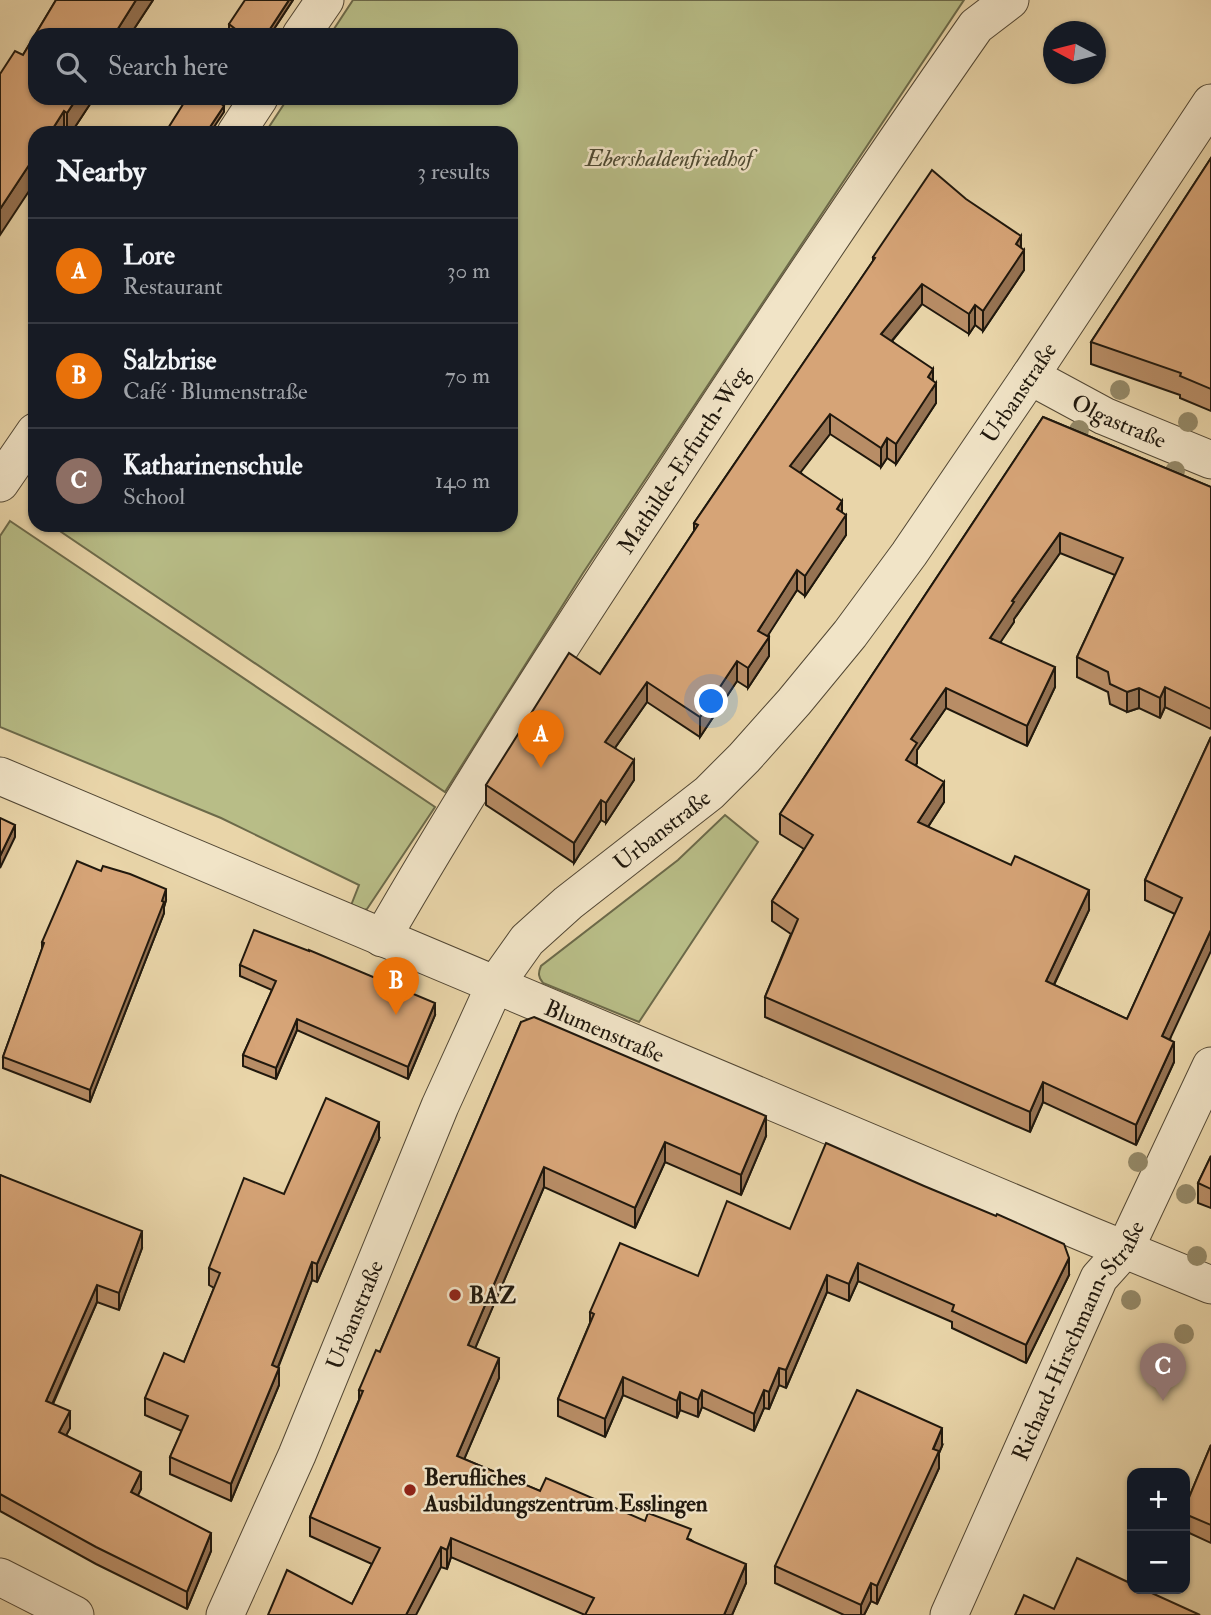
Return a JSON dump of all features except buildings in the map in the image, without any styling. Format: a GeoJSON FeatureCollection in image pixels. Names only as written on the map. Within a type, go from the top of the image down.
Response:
{"type":"FeatureCollection","features":[{"type":"Feature","properties":{"kind":"street"},"geometry":{"type":"LineString","coordinates":[[306,28],[325,0]]}},
{"type":"Feature","properties":{"kind":"street","name":"Mathilde-Erfurth-Weg"},"geometry":{"type":"LineString","coordinates":[[382,938],[457,811],[572,629],[735,381],[976,26],[1010,0]]}},
{"type":"Feature","properties":{"kind":"street","name":"Urbanstraße"},"geometry":{"type":"LineString","coordinates":[[225,1615],[297,1455],[440,1106],[495,985],[527,940],[569,903],[709,793],[794,702],[850,634],[909,554],[1211,103]]}},
{"type":"Feature","properties":{"kind":"street"},"geometry":{"type":"LineString","coordinates":[[241,126],[254,105]]}},
{"type":"Feature","properties":{"kind":"street","name":"Olgastraße"},"geometry":{"type":"LineString","coordinates":[[1030,376],[1104,416],[1211,460]]}},
{"type":"Feature","properties":{"kind":"street"},"geometry":{"type":"LineString","coordinates":[[0,483],[28,442]]}},
{"type":"Feature","properties":{"kind":"street","name":"Blumenstraße"},"geometry":{"type":"LineString","coordinates":[[0,776],[1211,1285]]}},
{"type":"Feature","properties":{"kind":"street","name":"Richard-Hirschmann-Straße"},"geometry":{"type":"LineString","coordinates":[[949,1615],[1099,1278],[1125,1249],[1211,1066]]}},
{"type":"Feature","properties":{"kind":"street"},"geometry":{"type":"LineString","coordinates":[[0,1577],[75,1615]]}},
{"type":"Feature","properties":{"kind":"green space","name":"Ebershaldenfriedhof"},"geometry":{"type":"Polygon","coordinates":[[[353,0],[964,0],[583,573],[445,792],[61,532],[518,532],[518,126],[270,126],[283,105],[518,105],[518,28],[335,28],[353,0]]]}},
{"type":"Feature","properties":{"kind":"green space"},"geometry":{"type":"Polygon","coordinates":[[[10,521],[435,807],[367,909],[362,911],[350,908],[359,885],[221,818],[0,727],[0,536],[10,521]]]}},
{"type":"Feature","properties":{"kind":"green space"},"geometry":{"type":"Polygon","coordinates":[[[725,815],[758,842],[639,1022],[543,983],[539,975],[541,966],[678,860],[725,815]]]}},
{"type":"Feature","properties":{"kind":"place","name":"Lore"},"geometry":{"type":"Point","coordinates":[541,768]}},
{"type":"Feature","properties":{"kind":"place","name":"Salzbrise"},"geometry":{"type":"Point","coordinates":[396,1015]}},
{"type":"Feature","properties":{"kind":"place","name":"BAZ"},"geometry":{"type":"Point","coordinates":[455,1295]}},
{"type":"Feature","properties":{"kind":"place","name":"Katharinenschule"},"geometry":{"type":"Point","coordinates":[1163,1401]}},
{"type":"Feature","properties":{"kind":"place","name":"Berufliches Ausbildungszentrum Esslingen"},"geometry":{"type":"Point","coordinates":[410,1490]}}]}
